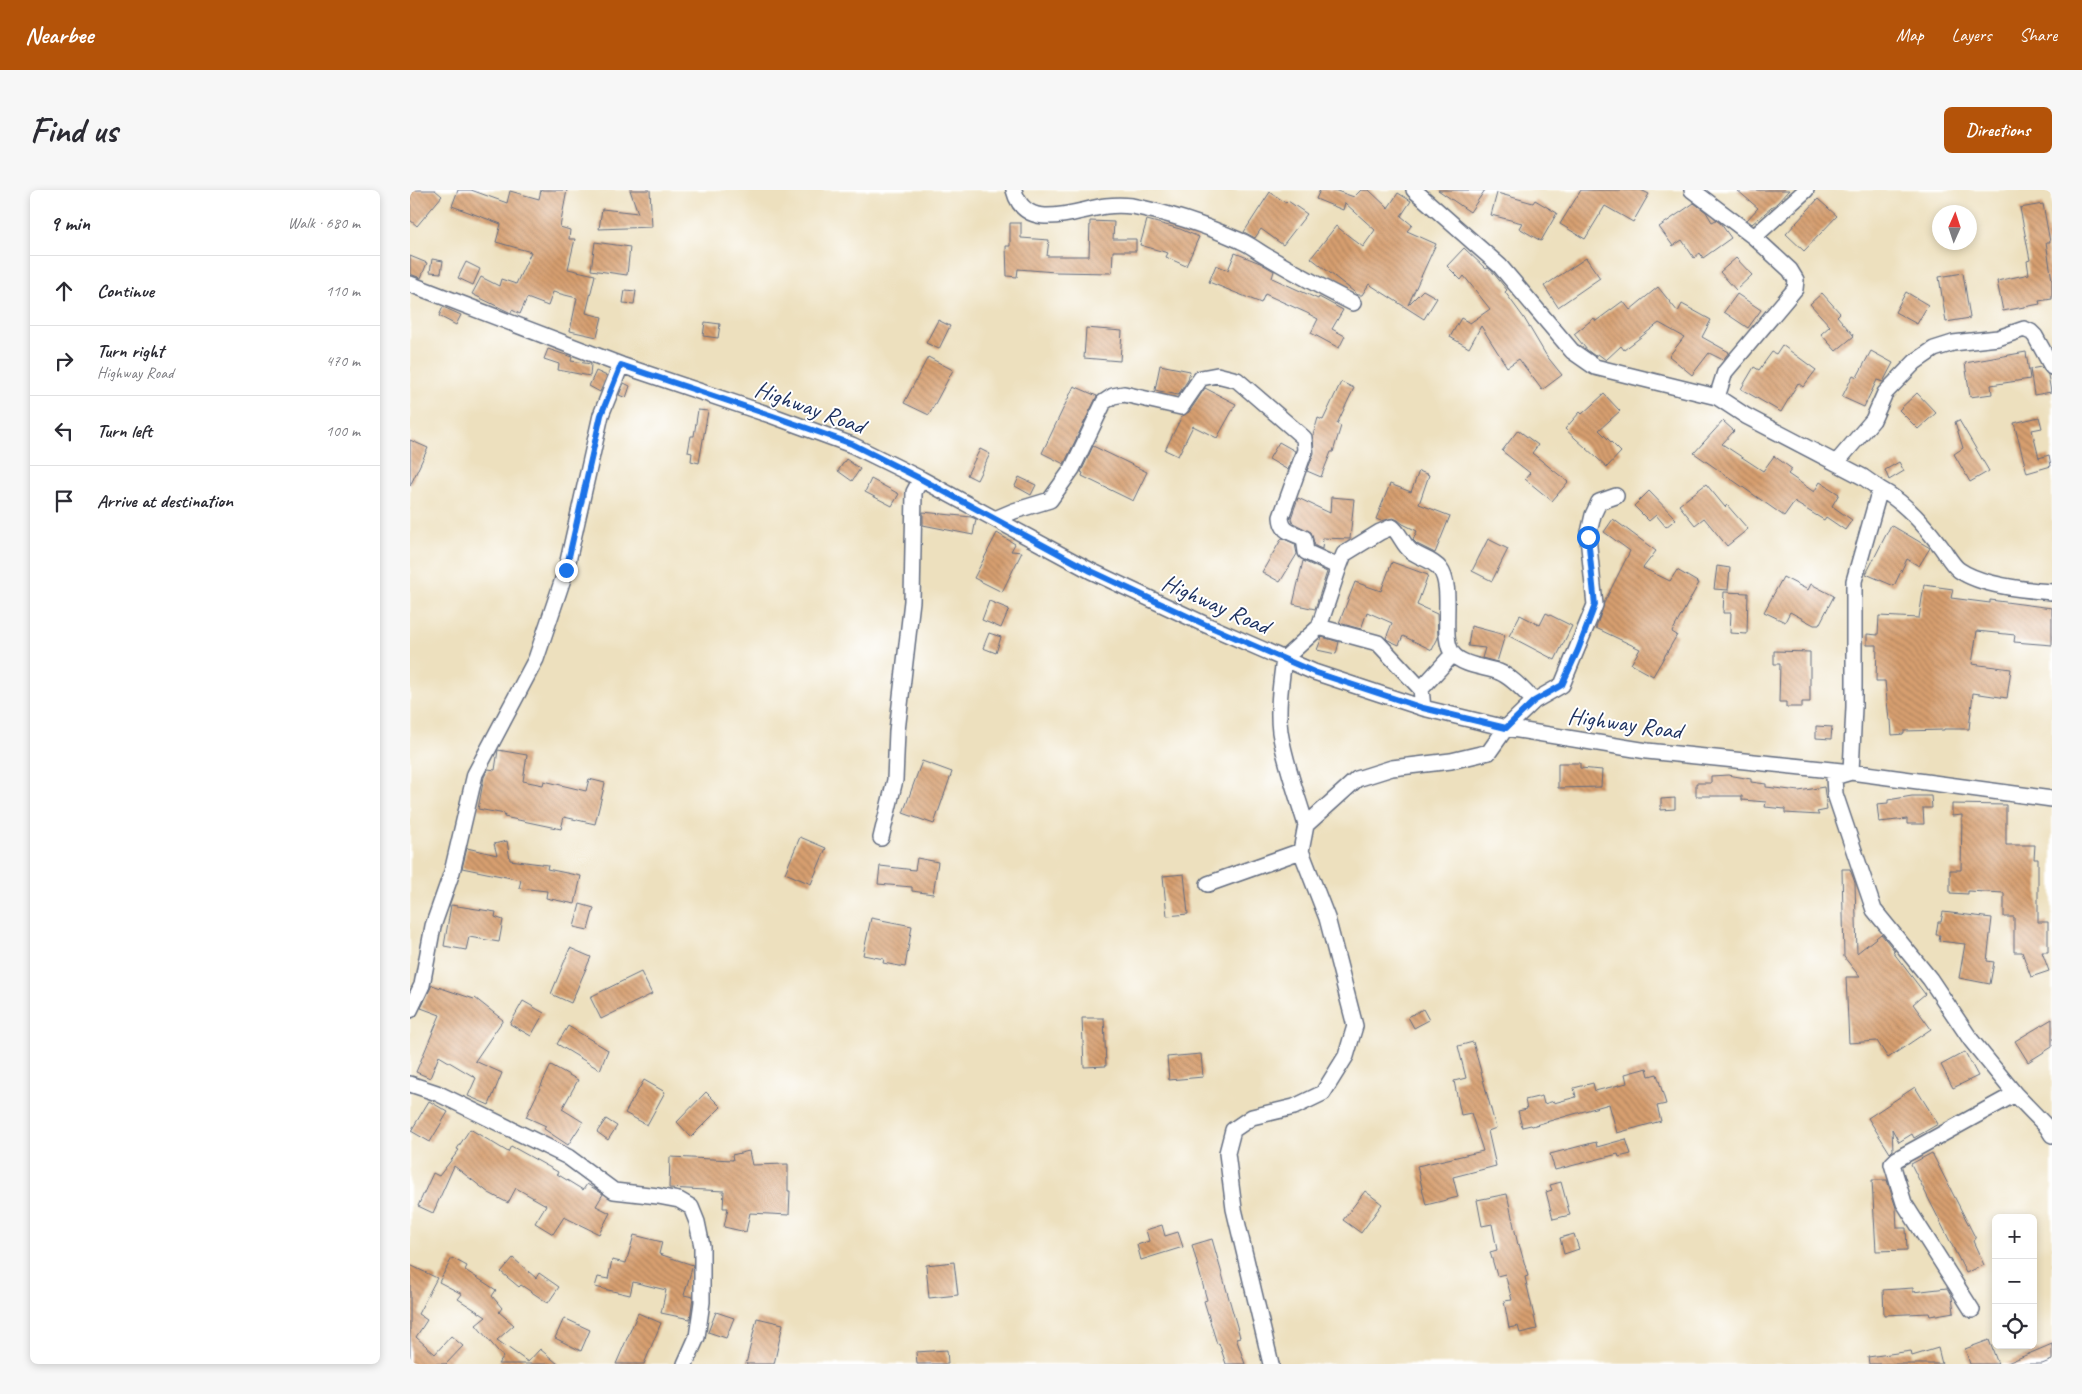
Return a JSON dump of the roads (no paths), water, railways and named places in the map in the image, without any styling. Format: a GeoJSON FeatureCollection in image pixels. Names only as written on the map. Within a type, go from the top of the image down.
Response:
{"type":"FeatureCollection","features":[{"type":"Feature","properties":{"kind":"street"},"geometry":{"type":"LineString","coordinates":[[1014,190],[1021,204],[1029,213],[1041,216],[1065,214],[1107,205],[1131,206],[1173,216],[1242,241],[1326,290],[1353,303]]}},
{"type":"Feature","properties":{"kind":"street"},"geometry":{"type":"LineString","coordinates":[[1414,190],[1500,266],[1572,351],[1595,367],[1717,397],[1746,416],[1863,477],[1880,489],[1893,495],[1936,539],[1959,570],[1983,581],[2020,590],[2052,592]]}},
{"type":"Feature","properties":{"kind":"street"},"geometry":{"type":"LineString","coordinates":[[1692,190],[1754,237],[1790,270],[1796,280],[1795,289],[1725,372],[1717,397]]}},
{"type":"Feature","properties":{"kind":"street"},"geometry":{"type":"LineString","coordinates":[[1754,237],[1806,190]]}},
{"type":"Feature","properties":{"kind":"street","name":"Highway Road"},"geometry":{"type":"LineString","coordinates":[[410,284],[621,365],[852,444],[1091,571],[1204,624],[1314,672],[1423,708],[1506,728],[1647,751],[1851,772],[2052,799]]}},
{"type":"Feature","properties":{"kind":"street"},"geometry":{"type":"LineString","coordinates":[[1836,463],[1873,420],[1884,393],[1915,362],[1934,349],[1953,343],[1998,338],[2024,329],[2035,336],[2052,367]]}},
{"type":"Feature","properties":{"kind":"street"},"geometry":{"type":"LineString","coordinates":[[410,1010],[422,985],[434,926],[452,872],[475,774],[536,660],[566,570],[601,415],[621,365]]}},
{"type":"Feature","properties":{"kind":"street"},"geometry":{"type":"LineString","coordinates":[[995,519],[1050,500],[1072,469],[1104,402],[1113,396],[1124,394],[1180,407],[1201,378],[1217,375],[1237,380],[1304,438],[1305,450],[1281,517],[1281,524],[1285,530],[1304,538],[1306,552],[1338,567]]}},
{"type":"Feature","properties":{"kind":"street"},"geometry":{"type":"LineString","coordinates":[[881,838],[895,780],[897,731],[912,601],[914,492],[921,479]]}},
{"type":"Feature","properties":{"kind":"street"},"geometry":{"type":"LineString","coordinates":[[1880,489],[1854,580],[1854,707],[1851,772],[1834,777],[1836,794],[1874,910],[1930,979],[1971,1040],[2015,1094],[2047,1127],[2052,1135]]}},
{"type":"Feature","properties":{"kind":"street"},"geometry":{"type":"LineString","coordinates":[[1306,825],[1357,779],[1392,768],[1451,761],[1489,752],[1506,728],[1534,701],[1562,685],[1595,605],[1588,537],[1593,515],[1600,502],[1616,496]]}},
{"type":"Feature","properties":{"kind":"street"},"geometry":{"type":"LineString","coordinates":[[1271,1364],[1234,1209],[1227,1153],[1232,1130],[1252,1117],[1294,1107],[1323,1093],[1346,1056],[1355,1026],[1326,918],[1301,852],[1306,825],[1293,784],[1280,731],[1284,659],[1319,627],[1344,554],[1380,532],[1392,527],[1410,550],[1429,560],[1440,569],[1446,585],[1449,644],[1453,654],[1463,660],[1501,672],[1524,690],[1534,701]]}},
{"type":"Feature","properties":{"kind":"street"},"geometry":{"type":"LineString","coordinates":[[1319,627],[1378,643],[1421,689],[1423,708]]}},
{"type":"Feature","properties":{"kind":"street"},"geometry":{"type":"LineString","coordinates":[[1421,689],[1453,654]]}},
{"type":"Feature","properties":{"kind":"street"},"geometry":{"type":"LineString","coordinates":[[1208,884],[1301,852]]}},
{"type":"Feature","properties":{"kind":"street"},"geometry":{"type":"LineString","coordinates":[[410,1084],[438,1093],[568,1157],[614,1191],[665,1197],[679,1200],[691,1207],[697,1222],[702,1246],[702,1302],[697,1336],[685,1364]]}},
{"type":"Feature","properties":{"kind":"street"},"geometry":{"type":"LineString","coordinates":[[1972,1310],[1904,1203],[1892,1164],[1897,1159],[2015,1094]]}}]}
